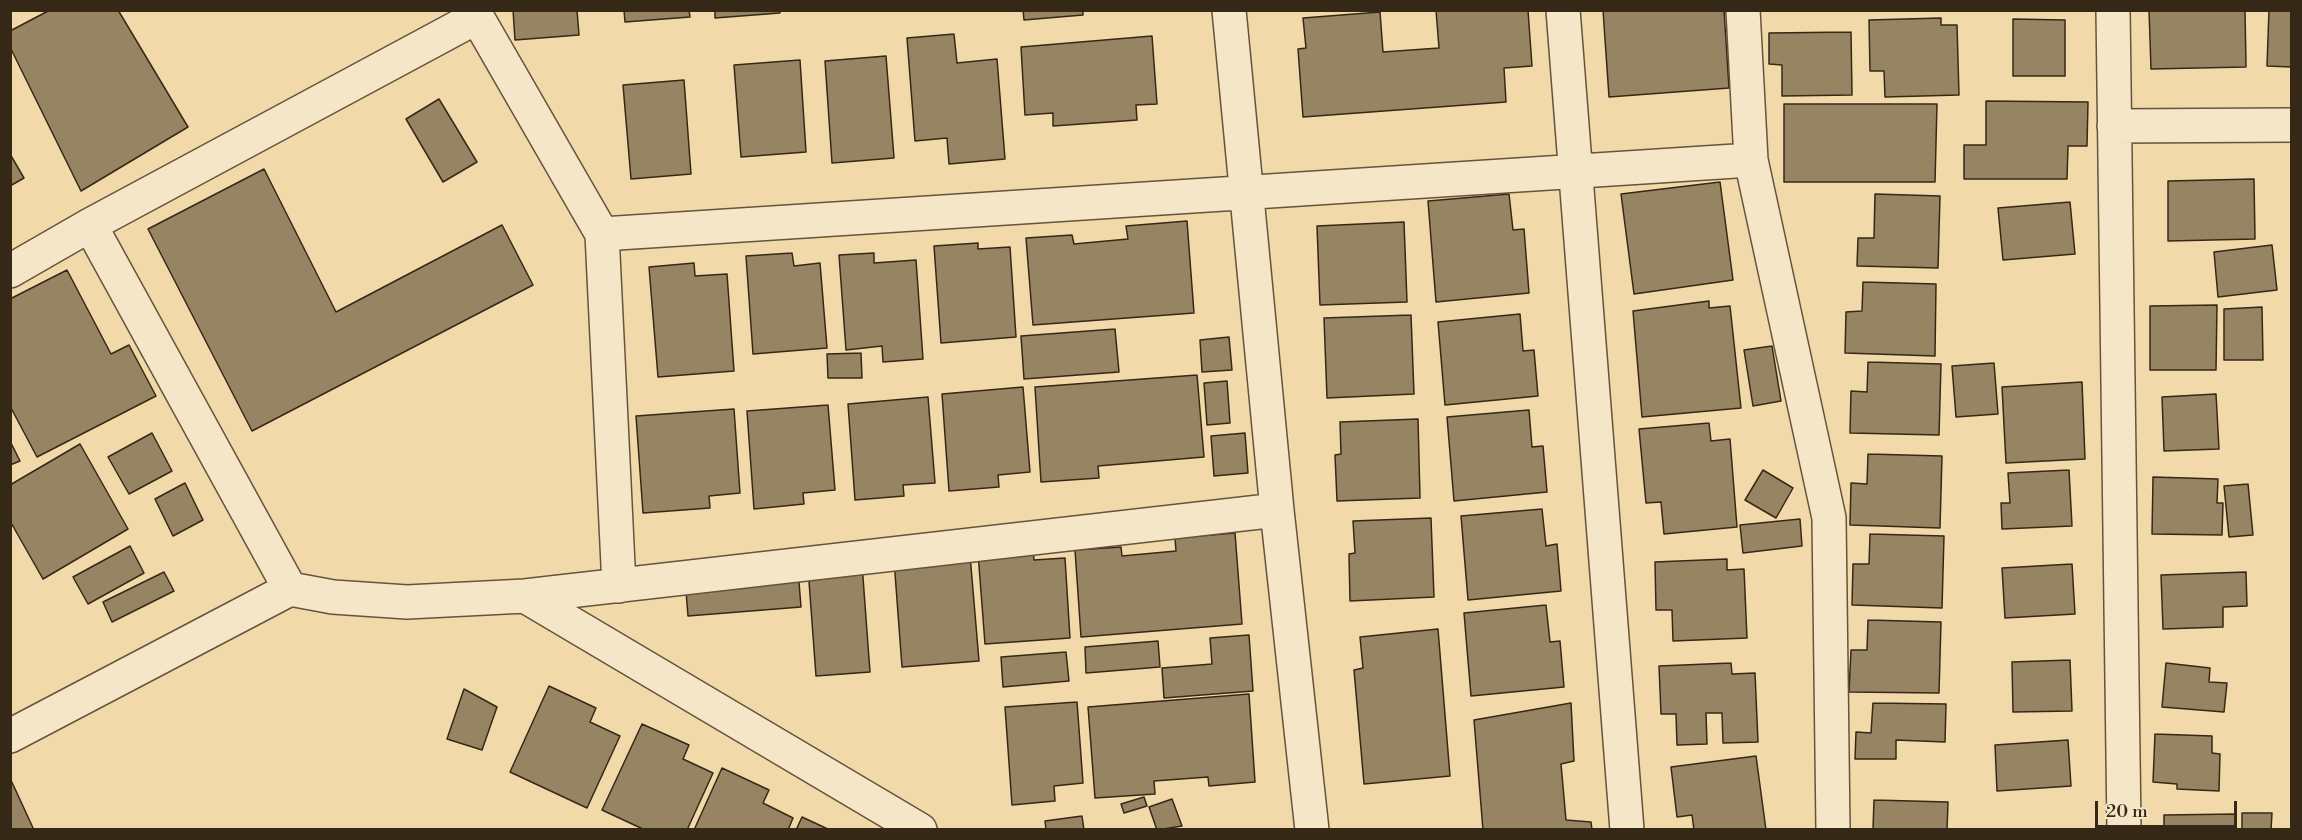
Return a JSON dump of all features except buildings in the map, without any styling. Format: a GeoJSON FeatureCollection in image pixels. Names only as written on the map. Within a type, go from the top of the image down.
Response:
{"type":"FeatureCollection","features":[{"type":"Feature","properties":{"kind":"street"},"geometry":{"type":"LineString","coordinates":[[1229,10],[1277,510],[1312,830]]}},
{"type":"Feature","properties":{"kind":"street"},"geometry":{"type":"LineString","coordinates":[[1563,10],[1626,830]]}},
{"type":"Feature","properties":{"kind":"street"},"geometry":{"type":"LineString","coordinates":[[1743,10],[1751,160],[1829,518],[1833,830]]}},
{"type":"Feature","properties":{"kind":"street"},"geometry":{"type":"LineString","coordinates":[[2113,10],[2124,830]]}},
{"type":"Feature","properties":{"kind":"street"},"geometry":{"type":"LineString","coordinates":[[10,271],[475,14],[602,234],[619,586]]}},
{"type":"Feature","properties":{"kind":"street"},"geometry":{"type":"LineString","coordinates":[[2114,126],[2292,125]]}},
{"type":"Feature","properties":{"kind":"street"},"geometry":{"type":"LineString","coordinates":[[602,234],[1751,160]]}},
{"type":"Feature","properties":{"kind":"street"},"geometry":{"type":"LineString","coordinates":[[90,225],[290,589]]}},
{"type":"Feature","properties":{"kind":"street"},"geometry":{"type":"LineString","coordinates":[[10,736],[290,589],[333,597],[407,602],[525,596],[1277,510]]}},
{"type":"Feature","properties":{"kind":"street"},"geometry":{"type":"LineString","coordinates":[[525,596],[920,830]]}}]}
